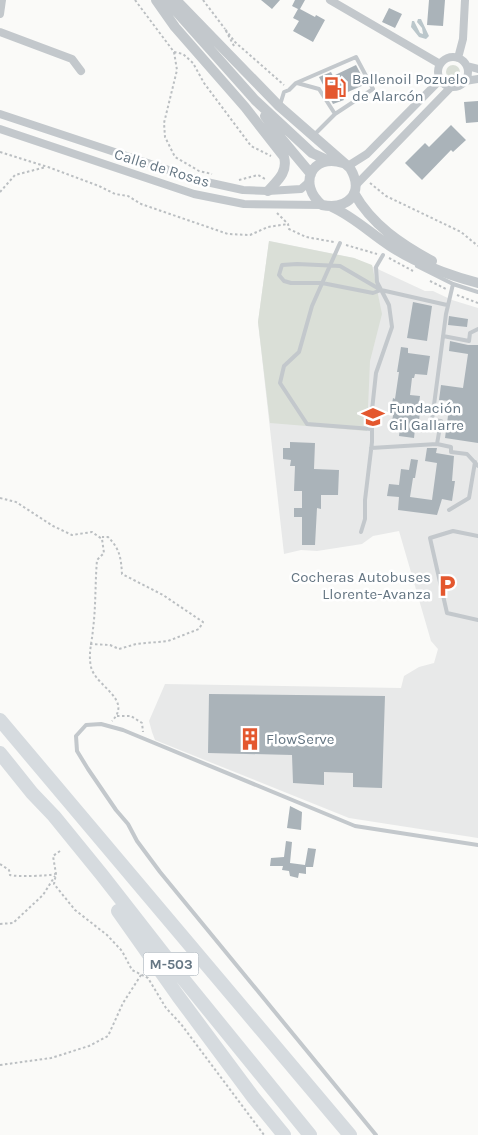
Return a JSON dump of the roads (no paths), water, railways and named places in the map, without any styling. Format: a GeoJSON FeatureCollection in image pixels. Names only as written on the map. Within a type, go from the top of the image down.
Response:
{"type":"FeatureCollection","features":[{"type":"Feature","properties":{"kind":"highway","name":"M-503"},"geometry":{"type":"LineString","coordinates":[[0,720],[350,1135]]}},
{"type":"Feature","properties":{"kind":"highway","name":"M-503"},"geometry":{"type":"LineString","coordinates":[[0,753],[102,875],[184,980],[310,1135]]}},
{"type":"Feature","properties":{"kind":"highway"},"geometry":{"type":"LineString","coordinates":[[32,793],[46,819],[119,912],[178,996],[284,1135]]}},
{"type":"Feature","properties":{"kind":"street"},"geometry":{"type":"LineString","coordinates":[[0,14],[2,0]]}},
{"type":"Feature","properties":{"kind":"street"},"geometry":{"type":"LineString","coordinates":[[156,0],[175,27],[245,107],[284,157],[286,164],[284,172],[268,191]]}},
{"type":"Feature","properties":{"kind":"street"},"geometry":{"type":"LineString","coordinates":[[166,0],[255,100],[312,153],[329,161],[345,164],[366,154],[440,80]]}},
{"type":"Feature","properties":{"kind":"street"},"geometry":{"type":"LineString","coordinates":[[176,0],[279,106],[345,164],[354,176],[369,216],[395,238],[435,262],[478,283]]}},
{"type":"Feature","properties":{"kind":"street"},"geometry":{"type":"LineString","coordinates":[[330,0],[341,4],[440,64]]}},
{"type":"Feature","properties":{"kind":"street"},"geometry":{"type":"LineString","coordinates":[[458,58],[463,39],[465,0]]}},
{"type":"Feature","properties":{"kind":"street"},"geometry":{"type":"LineString","coordinates":[[0,32],[72,59],[81,72]]}},
{"type":"Feature","properties":{"kind":"street"},"geometry":{"type":"LineString","coordinates":[[478,69],[467,66],[458,58],[448,58],[440,64],[438,72],[440,80],[452,87],[458,86],[465,81],[478,79]]}},
{"type":"Feature","properties":{"kind":"street"},"geometry":{"type":"LineString","coordinates":[[465,81],[468,74],[467,66]]}},
{"type":"Feature","properties":{"kind":"street"},"geometry":{"type":"LineString","coordinates":[[327,206],[338,207],[348,202],[357,185],[452,87]]}},
{"type":"Feature","properties":{"kind":"street"},"geometry":{"type":"LineString","coordinates":[[255,100],[310,178]]}},
{"type":"Feature","properties":{"kind":"street","name":"Calle de Rosas"},"geometry":{"type":"LineString","coordinates":[[0,114],[202,181],[243,190],[301,189],[310,178]]}},
{"type":"Feature","properties":{"kind":"street","name":"Calle de Rosas"},"geometry":{"type":"LineString","coordinates":[[0,129],[194,194],[244,204],[327,206]]}},
{"type":"Feature","properties":{"kind":"street"},"geometry":{"type":"LineString","coordinates":[[329,161],[318,165],[310,178],[310,193],[327,206],[346,214],[392,247],[422,263],[462,279],[478,283]]}},
{"type":"Feature","properties":{"kind":"lane"},"geometry":{"type":"LineString","coordinates":[[279,106],[284,92],[296,83],[356,57],[373,89],[335,114],[313,136]]}},
{"type":"Feature","properties":{"kind":"lane"},"geometry":{"type":"LineString","coordinates":[[296,83],[319,89],[335,114]]}},
{"type":"Feature","properties":{"kind":"lane"},"geometry":{"type":"LineString","coordinates":[[377,237],[387,249],[399,257],[453,284],[478,292]]}},
{"type":"Feature","properties":{"kind":"lane"},"geometry":{"type":"LineString","coordinates":[[340,243],[312,306],[299,352],[284,366],[280,384],[307,424],[372,429]]}},
{"type":"Feature","properties":{"kind":"lane"},"geometry":{"type":"LineString","coordinates":[[361,532],[365,519],[376,373],[392,327],[389,306],[377,282],[376,267],[383,255]]}},
{"type":"Feature","properties":{"kind":"lane"},"geometry":{"type":"LineString","coordinates":[[381,290],[373,293],[322,283],[284,281],[278,275],[282,265],[340,266],[381,290],[448,305]]}},
{"type":"Feature","properties":{"kind":"lane"},"geometry":{"type":"LineString","coordinates":[[437,444],[441,421],[432,420],[443,336],[453,284]]}},
{"type":"Feature","properties":{"kind":"lane"},"geometry":{"type":"LineString","coordinates":[[443,336],[469,341],[470,333],[478,329]]}},
{"type":"Feature","properties":{"kind":"lane"},"geometry":{"type":"LineString","coordinates":[[371,448],[437,444],[451,447],[451,452],[467,454],[476,464],[469,498],[449,510]]}},
{"type":"Feature","properties":{"kind":"lane"},"geometry":{"type":"LineString","coordinates":[[478,536],[453,531],[430,538],[447,613],[478,620]]}},
{"type":"Feature","properties":{"kind":"lane"},"geometry":{"type":"LineString","coordinates":[[376,1135],[160,872],[77,751],[76,736],[86,725],[100,724],[144,739],[355,826],[478,845]]}},
{"type":"Feature","properties":{"kind":"place","name":"Ballenoil Pozuelo de Alarcón"},"geometry":{"type":"Point","coordinates":[335,88]}},
{"type":"Feature","properties":{"kind":"place","name":"Fundación Gil Gallarre"},"geometry":{"type":"Point","coordinates":[373,417]}},
{"type":"Feature","properties":{"kind":"place","name":"Cocheras Autobuses Llorente-Avanza"},"geometry":{"type":"Point","coordinates":[447,586]}},
{"type":"Feature","properties":{"kind":"place","name":"FlowServe"},"geometry":{"type":"Point","coordinates":[250,739]}}]}
